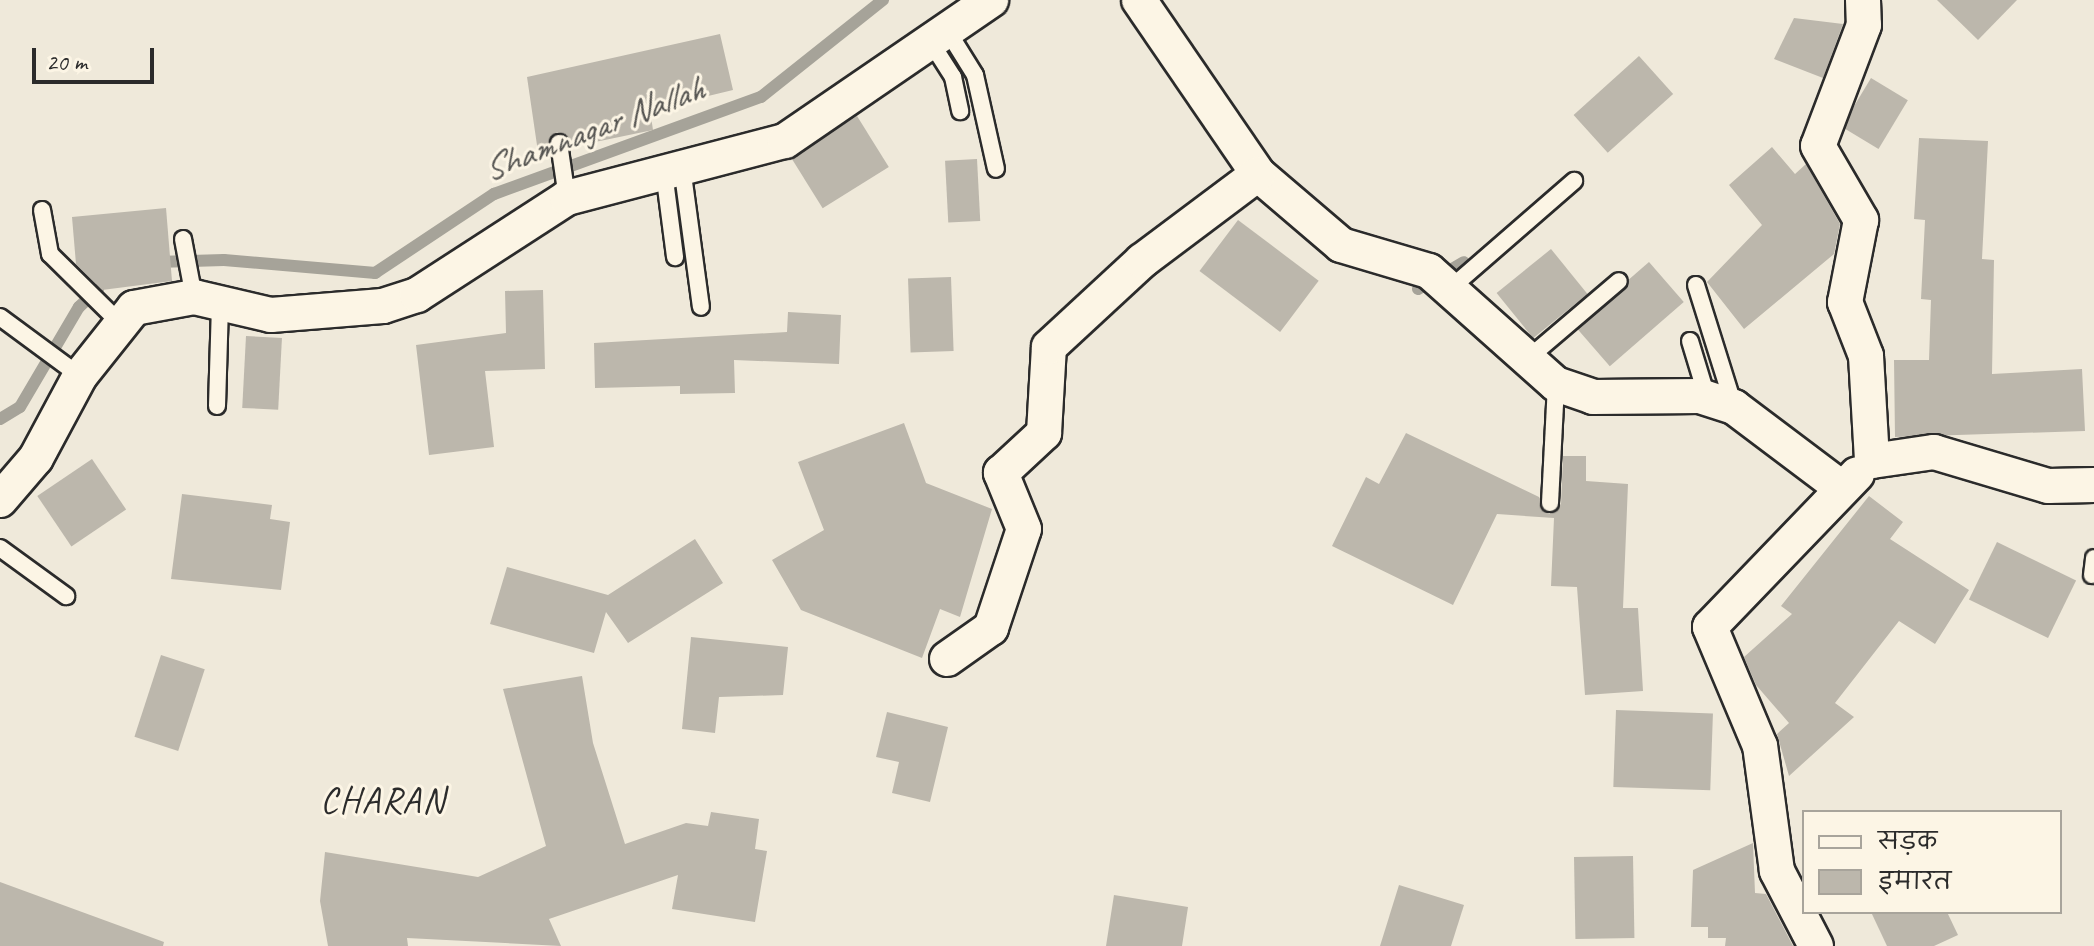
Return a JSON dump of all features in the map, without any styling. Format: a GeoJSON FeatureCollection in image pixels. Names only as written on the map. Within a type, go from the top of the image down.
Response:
{"type":"FeatureCollection","features":[{"type":"Feature","properties":{"kind":"street"},"geometry":{"type":"LineString","coordinates":[[0,500],[36,458],[80,376],[120,323],[164,297],[207,300],[271,315],[383,306],[417,295],[567,198],[785,141],[991,0]]}},
{"type":"Feature","properties":{"kind":"street"},"geometry":{"type":"LineString","coordinates":[[1139,0],[1258,174],[1341,245],[1429,271],[1452,287],[1524,362],[1556,384],[1593,397],[1721,403],[1840,487]]}},
{"type":"Feature","properties":{"kind":"street"},"geometry":{"type":"LineString","coordinates":[[1836,0],[1864,13],[1818,146],[1861,220],[1845,302],[1866,356],[1872,461]]}},
{"type":"Feature","properties":{"kind":"street"},"geometry":{"type":"LineString","coordinates":[[947,659],[991,628],[1024,529],[1001,473],[1044,433],[1049,347],[1142,261],[1258,174]]}},
{"type":"Feature","properties":{"kind":"street"},"geometry":{"type":"LineString","coordinates":[[1816,946],[1777,871],[1760,746],[1710,627],[1840,487],[1872,461],[1934,452],[2048,486],[2094,485]]}},
{"type":"Feature","properties":{"kind":"lane"},"geometry":{"type":"LineString","coordinates":[[938,35],[953,77],[960,111]]}},
{"type":"Feature","properties":{"kind":"lane"},"geometry":{"type":"LineString","coordinates":[[938,35],[975,75],[996,169]]}},
{"type":"Feature","properties":{"kind":"lane"},"geometry":{"type":"LineString","coordinates":[[559,143],[567,198]]}},
{"type":"Feature","properties":{"kind":"lane"},"geometry":{"type":"LineString","coordinates":[[673,170],[675,257]]}},
{"type":"Feature","properties":{"kind":"lane"},"geometry":{"type":"LineString","coordinates":[[673,170],[701,307]]}},
{"type":"Feature","properties":{"kind":"lane"},"geometry":{"type":"LineString","coordinates":[[1452,287],[1574,181]]}},
{"type":"Feature","properties":{"kind":"lane"},"geometry":{"type":"LineString","coordinates":[[42,210],[50,254],[120,323]]}},
{"type":"Feature","properties":{"kind":"lane"},"geometry":{"type":"LineString","coordinates":[[183,239],[207,300],[217,406]]}},
{"type":"Feature","properties":{"kind":"lane"},"geometry":{"type":"LineString","coordinates":[[1524,362],[1619,281]]}},
{"type":"Feature","properties":{"kind":"lane"},"geometry":{"type":"LineString","coordinates":[[1696,285],[1721,403]]}},
{"type":"Feature","properties":{"kind":"lane"},"geometry":{"type":"LineString","coordinates":[[0,317],[23,327],[80,376]]}},
{"type":"Feature","properties":{"kind":"lane"},"geometry":{"type":"LineString","coordinates":[[1690,341],[1721,403]]}},
{"type":"Feature","properties":{"kind":"lane"},"geometry":{"type":"LineString","coordinates":[[1550,503],[1556,384]]}},
{"type":"Feature","properties":{"kind":"lane"},"geometry":{"type":"LineString","coordinates":[[0,548],[66,596]]}},
{"type":"Feature","properties":{"kind":"building"},"geometry":{"type":"Polygon","coordinates":[[[1937,0],[2017,0],[1978,40],[1937,0]]]}},
{"type":"Feature","properties":{"kind":"building"},"geometry":{"type":"Polygon","coordinates":[[[1794,18],[1843,24],[1823,78],[1774,59],[1794,18]]]}},
{"type":"Feature","properties":{"kind":"building"},"geometry":{"type":"Polygon","coordinates":[[[720,34],[733,90],[650,110],[653,130],[571,147],[557,132],[549,150],[538,152],[527,77],[720,34]]]}},
{"type":"Feature","properties":{"kind":"building"},"geometry":{"type":"Polygon","coordinates":[[[1639,56],[1673,94],[1608,153],[1574,115],[1639,56]]]}},
{"type":"Feature","properties":{"kind":"building"},"geometry":{"type":"Polygon","coordinates":[[[1871,78],[1908,100],[1879,149],[1842,127],[1871,78]]]}},
{"type":"Feature","properties":{"kind":"building"},"geometry":{"type":"Polygon","coordinates":[[[857,116],[889,167],[823,208],[791,157],[857,116]]]}},
{"type":"Feature","properties":{"kind":"building"},"geometry":{"type":"Polygon","coordinates":[[[1919,138],[1988,141],[1982,259],[1994,260],[1992,374],[2082,369],[2085,431],[1895,437],[1894,360],[1929,360],[1931,300],[1921,299],[1925,220],[1914,219],[1919,138]]]}},
{"type":"Feature","properties":{"kind":"building"},"geometry":{"type":"Polygon","coordinates":[[[1772,147],[1795,174],[1806,164],[1840,224],[1834,254],[1744,329],[1707,282],[1762,225],[1729,185],[1772,147]]]}},
{"type":"Feature","properties":{"kind":"building"},"geometry":{"type":"Polygon","coordinates":[[[977,159],[980,221],[948,223],[945,161],[977,159]]]}},
{"type":"Feature","properties":{"kind":"building"},"geometry":{"type":"Polygon","coordinates":[[[166,208],[172,281],[102,290],[76,264],[72,217],[166,208]]]}},
{"type":"Feature","properties":{"kind":"building"},"geometry":{"type":"Polygon","coordinates":[[[1238,220],[1319,281],[1280,332],[1199,271],[1238,220]]]}},
{"type":"Feature","properties":{"kind":"building"},"geometry":{"type":"Polygon","coordinates":[[[1551,249],[1588,294],[1533,338],[1497,293],[1551,249]]]}},
{"type":"Feature","properties":{"kind":"building"},"geometry":{"type":"Polygon","coordinates":[[[1649,262],[1684,302],[1610,366],[1575,326],[1649,262]]]}},
{"type":"Feature","properties":{"kind":"building"},"geometry":{"type":"Polygon","coordinates":[[[951,277],[954,351],[911,352],[908,279],[951,277]]]}},
{"type":"Feature","properties":{"kind":"building"},"geometry":{"type":"Polygon","coordinates":[[[543,290],[545,369],[485,371],[494,447],[429,455],[416,345],[506,333],[505,291],[543,290]]]}},
{"type":"Feature","properties":{"kind":"building"},"geometry":{"type":"Polygon","coordinates":[[[788,312],[841,315],[839,364],[734,360],[735,393],[680,394],[680,386],[595,388],[594,343],[787,332],[788,312]]]}},
{"type":"Feature","properties":{"kind":"building"},"geometry":{"type":"Polygon","coordinates":[[[246,336],[282,338],[278,410],[242,408],[246,336]]]}},
{"type":"Feature","properties":{"kind":"building"},"geometry":{"type":"Polygon","coordinates":[[[904,423],[926,483],[992,509],[960,617],[940,609],[922,658],[801,610],[772,560],[824,530],[798,462],[904,423]]]}},
{"type":"Feature","properties":{"kind":"building"},"geometry":{"type":"Polygon","coordinates":[[[1406,433],[1539,497],[1549,514],[1561,504],[1563,456],[1586,456],[1586,481],[1628,484],[1623,608],[1638,608],[1643,691],[1585,695],[1577,587],[1551,586],[1554,518],[1497,514],[1453,605],[1332,546],[1366,477],[1379,484],[1406,433]]]}},
{"type":"Feature","properties":{"kind":"building"},"geometry":{"type":"Polygon","coordinates":[[[92,459],[126,510],[71,546],[37,496],[92,459]]]}},
{"type":"Feature","properties":{"kind":"building"},"geometry":{"type":"Polygon","coordinates":[[[182,494],[272,505],[270,519],[290,522],[281,590],[171,579],[182,494]]]}},
{"type":"Feature","properties":{"kind":"building"},"geometry":{"type":"Polygon","coordinates":[[[1869,496],[1903,522],[1890,539],[1969,590],[1935,644],[1899,621],[1835,703],[1854,717],[1789,776],[1777,734],[1789,723],[1756,685],[1744,657],[1792,614],[1781,606],[1869,496]]]}},
{"type":"Feature","properties":{"kind":"building"},"geometry":{"type":"Polygon","coordinates":[[[695,539],[723,583],[628,643],[606,612],[594,653],[490,624],[507,567],[608,595],[695,539]]]}},
{"type":"Feature","properties":{"kind":"building"},"geometry":{"type":"Polygon","coordinates":[[[1997,542],[2076,581],[2048,638],[1969,600],[1997,542]]]}},
{"type":"Feature","properties":{"kind":"building"},"geometry":{"type":"Polygon","coordinates":[[[691,637],[788,647],[783,695],[719,697],[715,733],[682,729],[691,637]]]}},
{"type":"Feature","properties":{"kind":"building"},"geometry":{"type":"Polygon","coordinates":[[[161,655],[205,669],[178,751],[134,737],[161,655]]]}},
{"type":"Feature","properties":{"kind":"building"},"geometry":{"type":"Polygon","coordinates":[[[582,676],[593,743],[625,844],[686,823],[708,826],[711,812],[759,819],[755,849],[767,851],[755,922],[672,909],[678,875],[549,919],[561,946],[407,938],[408,946],[328,946],[320,901],[325,852],[478,877],[546,846],[503,689],[582,676]]]}},
{"type":"Feature","properties":{"kind":"building"},"geometry":{"type":"Polygon","coordinates":[[[1616,710],[1713,713],[1710,790],[1613,787],[1616,710]]]}},
{"type":"Feature","properties":{"kind":"building"},"geometry":{"type":"Polygon","coordinates":[[[887,712],[948,727],[930,802],[892,793],[899,762],[876,757],[887,712]]]}},
{"type":"Feature","properties":{"kind":"building"},"geometry":{"type":"Polygon","coordinates":[[[1753,843],[1755,893],[1766,894],[1793,946],[1725,946],[1726,938],[1708,938],[1708,927],[1691,927],[1693,870],[1753,843]]]}},
{"type":"Feature","properties":{"kind":"building"},"geometry":{"type":"Polygon","coordinates":[[[1633,856],[1634,938],[1575,939],[1574,857],[1633,856]]]}},
{"type":"Feature","properties":{"kind":"building"},"geometry":{"type":"Polygon","coordinates":[[[0,882],[164,942],[163,946],[0,946],[0,882]]]}},
{"type":"Feature","properties":{"kind":"building"},"geometry":{"type":"Polygon","coordinates":[[[1399,885],[1464,905],[1451,946],[1380,946],[1399,885]]]}},
{"type":"Feature","properties":{"kind":"building"},"geometry":{"type":"Polygon","coordinates":[[[1114,895],[1188,907],[1182,946],[1106,946],[1114,895]]]}},
{"type":"Feature","properties":{"kind":"building"},"geometry":{"type":"Polygon","coordinates":[[[1872,914],[1948,914],[1958,935],[1934,946],[1887,946],[1872,914]]]}},
{"type":"Feature","properties":{"kind":"waterway","name":"Shamnagar Nallah"},"geometry":{"type":"LineString","coordinates":[[157,262],[224,260],[375,273],[494,194],[761,97],[883,0]]}},
{"type":"Feature","properties":{"kind":"waterway"},"geometry":{"type":"LineString","coordinates":[[1418,289],[1464,262]]}},
{"type":"Feature","properties":{"kind":"waterway","name":"Shamnagar Nallah"},"geometry":{"type":"LineString","coordinates":[[0,419],[20,407],[79,307],[98,289]]}},
{"type":"Feature","properties":{"kind":"district","name":"CHARAN"},"geometry":{"type":"Point","coordinates":[383,801]}}]}
